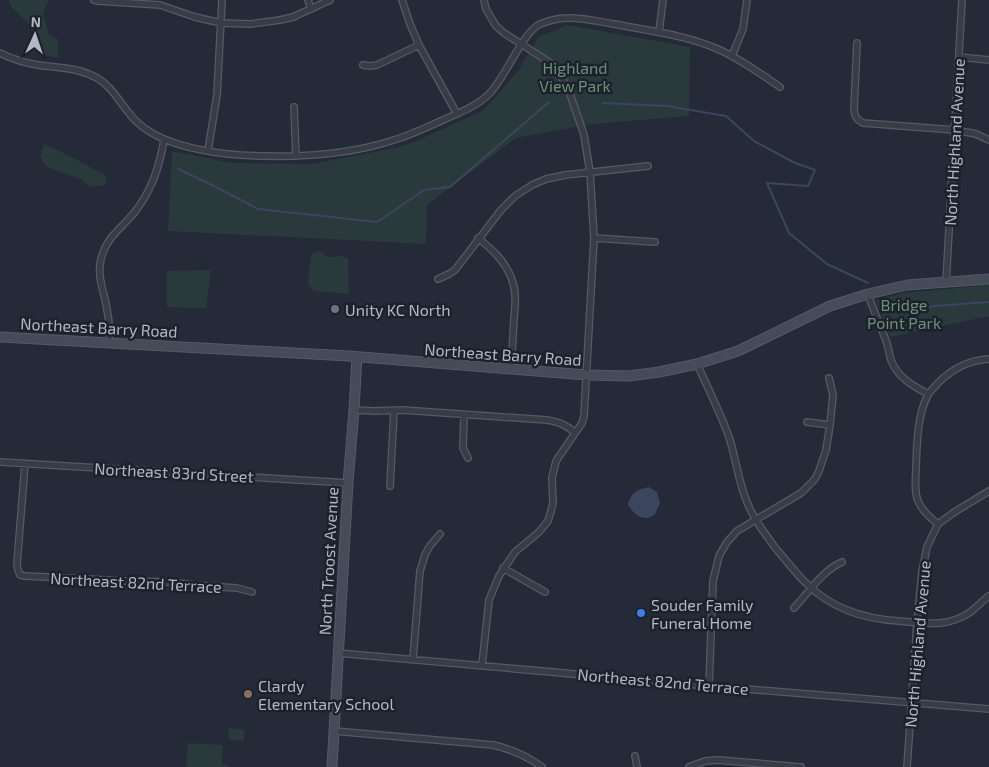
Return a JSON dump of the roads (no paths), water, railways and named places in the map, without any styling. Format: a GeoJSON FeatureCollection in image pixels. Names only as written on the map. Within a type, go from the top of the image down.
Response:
{"type":"FeatureCollection","features":[{"type":"Feature","properties":{"kind":"main road","name":"Northeast Barry Road"},"geometry":{"type":"LineString","coordinates":[[0,337],[356,357],[511,370],[628,376],[697,364],[738,351],[830,306],[868,294],[907,286],[989,279]]}},
{"type":"Feature","properties":{"kind":"main road","name":"North Troost Avenue"},"geometry":{"type":"LineString","coordinates":[[332,767],[356,357]]}},
{"type":"Feature","properties":{"kind":"street"},"geometry":{"type":"LineString","coordinates":[[94,0],[149,2],[221,23],[251,24],[293,16],[330,0]]}},
{"type":"Feature","properties":{"kind":"street"},"geometry":{"type":"LineString","coordinates":[[208,151],[217,95],[222,0]]}},
{"type":"Feature","properties":{"kind":"street"},"geometry":{"type":"LineString","coordinates":[[308,0],[311,9]]}},
{"type":"Feature","properties":{"kind":"street"},"geometry":{"type":"LineString","coordinates":[[402,0],[419,45],[457,114]]}},
{"type":"Feature","properties":{"kind":"street"},"geometry":{"type":"LineString","coordinates":[[482,665],[489,600],[503,568],[515,552],[540,532],[548,521],[552,503],[554,469],[560,454],[582,423],[584,416],[594,238],[590,172],[584,135],[563,78],[549,62],[496,26],[486,9],[484,0]]}},
{"type":"Feature","properties":{"kind":"street"},"geometry":{"type":"LineString","coordinates":[[659,32],[663,0]]}},
{"type":"Feature","properties":{"kind":"street"},"geometry":{"type":"LineString","coordinates":[[732,56],[743,29],[746,0]]}},
{"type":"Feature","properties":{"kind":"street","name":"North Highland Avenue"},"geometry":{"type":"LineString","coordinates":[[946,283],[962,0]]}},
{"type":"Feature","properties":{"kind":"street"},"geometry":{"type":"LineString","coordinates":[[0,53],[22,62],[77,69],[99,79],[109,87],[140,125],[164,140],[208,151],[248,156],[296,156],[358,149],[395,140],[457,114],[488,95],[501,79],[533,28],[542,23],[557,19],[583,19],[694,40],[732,56],[756,70],[780,88]]}},
{"type":"Feature","properties":{"kind":"street"},"geometry":{"type":"LineString","coordinates":[[857,43],[854,109],[857,120],[955,130],[976,134],[989,140]]}},
{"type":"Feature","properties":{"kind":"street"},"geometry":{"type":"LineString","coordinates":[[363,65],[376,65],[419,45]]}},
{"type":"Feature","properties":{"kind":"street"},"geometry":{"type":"LineString","coordinates":[[959,57],[989,60]]}},
{"type":"Feature","properties":{"kind":"street"},"geometry":{"type":"LineString","coordinates":[[294,107],[296,156]]}},
{"type":"Feature","properties":{"kind":"street"},"geometry":{"type":"LineString","coordinates":[[109,342],[108,316],[100,274],[100,262],[106,245],[138,207],[153,183],[158,170],[164,140]]}},
{"type":"Feature","properties":{"kind":"street"},"geometry":{"type":"LineString","coordinates":[[438,279],[455,270],[506,204],[523,190],[538,182],[556,176],[648,166]]}},
{"type":"Feature","properties":{"kind":"street"},"geometry":{"type":"LineString","coordinates":[[478,238],[503,261],[512,279],[515,312],[511,370]]}},
{"type":"Feature","properties":{"kind":"street"},"geometry":{"type":"LineString","coordinates":[[594,238],[655,242]]}},
{"type":"Feature","properties":{"kind":"street"},"geometry":{"type":"LineString","coordinates":[[868,294],[885,338],[891,360],[897,371],[908,382],[928,394]]}},
{"type":"Feature","properties":{"kind":"street"},"geometry":{"type":"LineString","coordinates":[[989,359],[972,361],[954,370],[928,394],[919,426],[915,488],[921,507],[938,524],[989,491]]}},
{"type":"Feature","properties":{"kind":"street"},"geometry":{"type":"LineString","coordinates":[[697,364],[730,439],[747,503],[756,520],[790,566],[819,595],[861,615],[877,619],[939,624],[951,622],[970,612],[989,596]]}},
{"type":"Feature","properties":{"kind":"street"},"geometry":{"type":"LineString","coordinates":[[709,686],[713,581],[722,550],[745,525],[801,493],[819,471],[826,450],[830,425],[833,395],[829,378]]}},
{"type":"Feature","properties":{"kind":"street"},"geometry":{"type":"LineString","coordinates":[[354,410],[402,410],[548,420],[563,424],[571,428],[575,433]]}},
{"type":"Feature","properties":{"kind":"street"},"geometry":{"type":"LineString","coordinates":[[390,486],[394,411]]}},
{"type":"Feature","properties":{"kind":"street"},"geometry":{"type":"LineString","coordinates":[[464,415],[463,448],[468,458]]}},
{"type":"Feature","properties":{"kind":"street"},"geometry":{"type":"LineString","coordinates":[[807,422],[830,425]]}},
{"type":"Feature","properties":{"kind":"street","name":"Northeast 83rd Street"},"geometry":{"type":"LineString","coordinates":[[0,462],[348,483]]}},
{"type":"Feature","properties":{"kind":"street","name":"Northeast 82nd Terrace"},"geometry":{"type":"LineString","coordinates":[[25,464],[17,564],[20,575],[170,582],[237,588],[252,592]]}},
{"type":"Feature","properties":{"kind":"street","name":"North Highland Avenue"},"geometry":{"type":"LineString","coordinates":[[907,767],[924,563],[927,548],[938,524]]}},
{"type":"Feature","properties":{"kind":"street"},"geometry":{"type":"LineString","coordinates":[[413,659],[420,571],[429,547],[440,534]]}},
{"type":"Feature","properties":{"kind":"street"},"geometry":{"type":"LineString","coordinates":[[794,608],[824,574],[842,562]]}},
{"type":"Feature","properties":{"kind":"street"},"geometry":{"type":"LineString","coordinates":[[503,568],[545,592]]}},
{"type":"Feature","properties":{"kind":"street","name":"Northeast 82nd Terrace"},"geometry":{"type":"LineString","coordinates":[[338,653],[989,709]]}},
{"type":"Feature","properties":{"kind":"street"},"geometry":{"type":"LineString","coordinates":[[334,731],[493,745],[515,751],[542,767]]}},
{"type":"Feature","properties":{"kind":"street"},"geometry":{"type":"LineString","coordinates":[[635,756],[637,767]]}},
{"type":"Feature","properties":{"kind":"street"},"geometry":{"type":"LineString","coordinates":[[689,767],[709,760],[734,764],[801,767]]}},
{"type":"Feature","properties":{"kind":"water"},"geometry":{"type":"Polygon","coordinates":[[[649,487],[657,492],[660,503],[655,514],[644,518],[636,514],[628,504],[635,492],[649,487]]]}},
{"type":"Feature","properties":{"kind":"waterway"},"geometry":{"type":"LineString","coordinates":[[178,169],[258,209],[377,222],[424,190],[450,187],[549,102]]}},
{"type":"Feature","properties":{"kind":"waterway"},"geometry":{"type":"LineString","coordinates":[[603,103],[667,106],[726,116],[754,141],[795,163],[815,170],[808,186],[767,183],[789,233],[827,264],[868,283]]}},
{"type":"Feature","properties":{"kind":"waterway"},"geometry":{"type":"LineString","coordinates":[[887,302],[908,308],[989,302]]}},
{"type":"Feature","properties":{"kind":"place","name":"Unity KC North"},"geometry":{"type":"Point","coordinates":[335,309]}},
{"type":"Feature","properties":{"kind":"place","name":"Souder Family Funeral Home"},"geometry":{"type":"Point","coordinates":[641,613]}},
{"type":"Feature","properties":{"kind":"place","name":"Clardy Elementary School"},"geometry":{"type":"Point","coordinates":[248,694]}},
{"type":"Feature","properties":{"kind":"park label","name":"Highland View Park"},"geometry":{"type":"Point","coordinates":[575,76]}},
{"type":"Feature","properties":{"kind":"park label","name":"Bridge Point Park"},"geometry":{"type":"Point","coordinates":[904,313]}}]}
